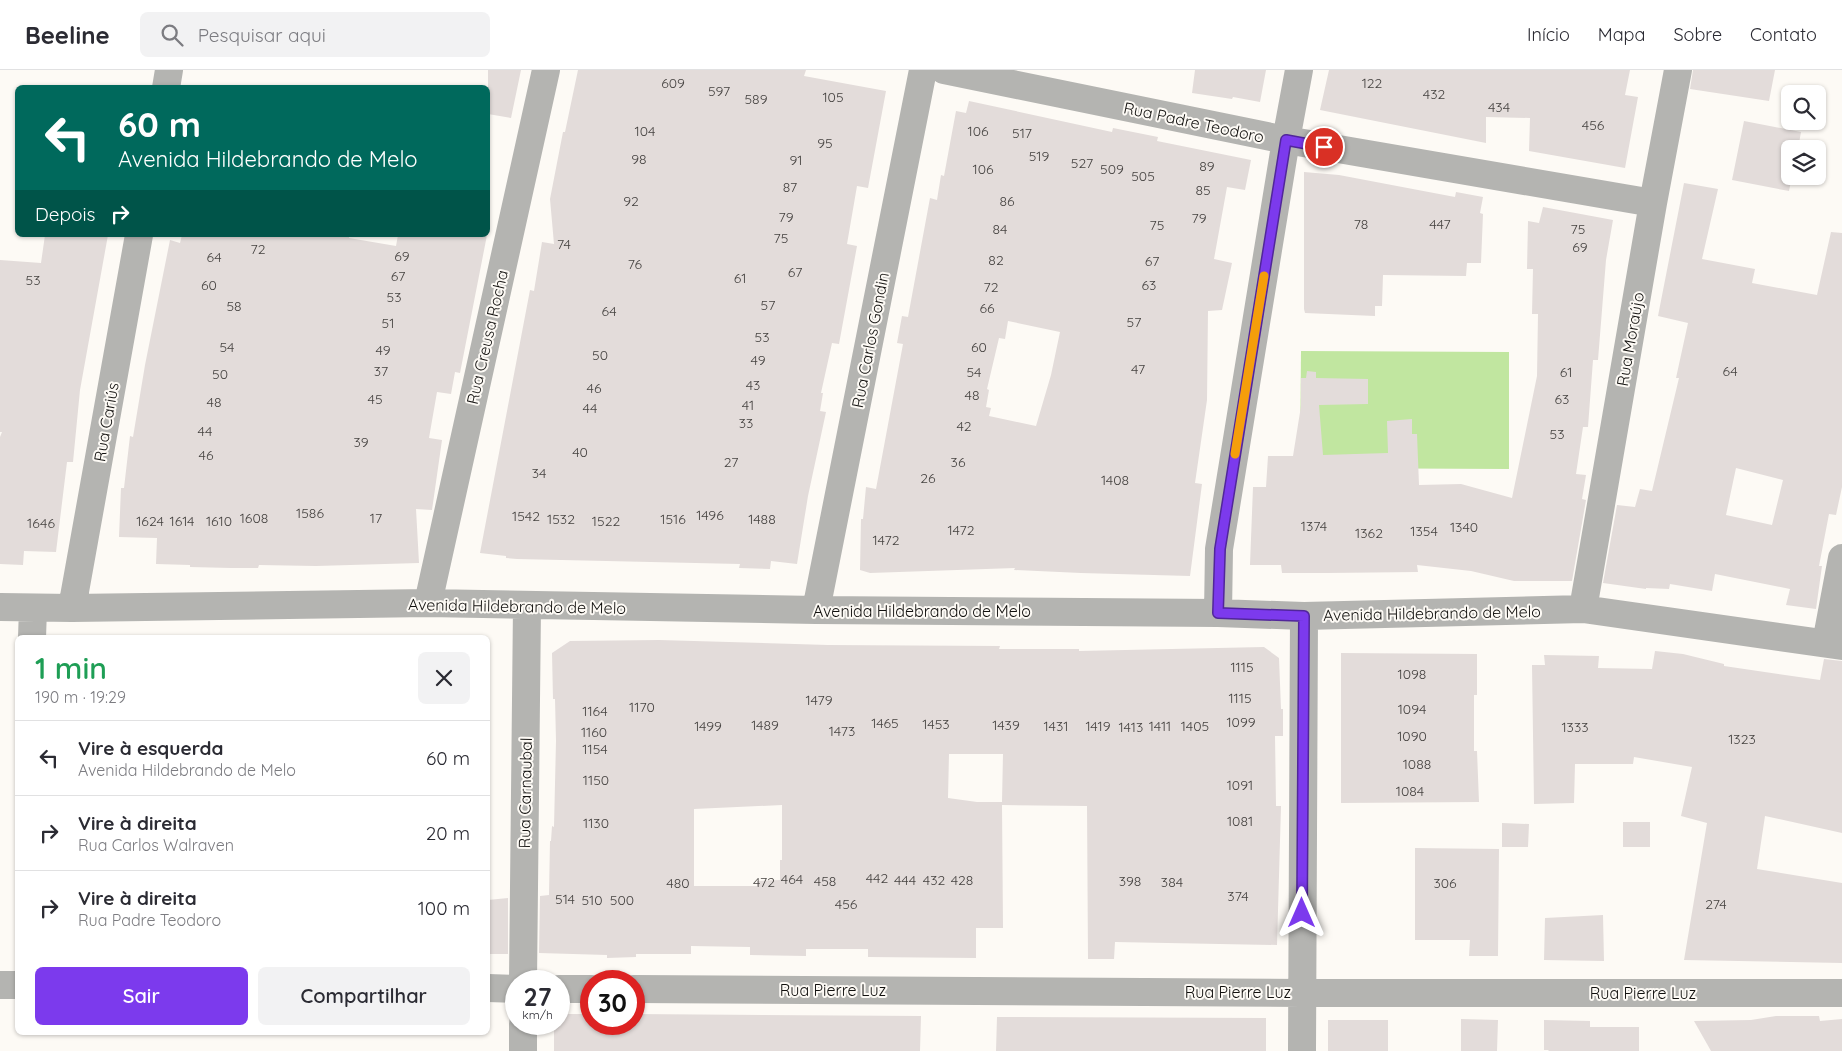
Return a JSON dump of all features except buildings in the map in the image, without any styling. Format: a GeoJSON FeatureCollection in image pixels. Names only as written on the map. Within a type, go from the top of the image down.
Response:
{"type":"FeatureCollection","features":[{"type":"Feature","properties":{"kind":"street"},"geometry":{"type":"LineString","coordinates":[[166,85],[169,70]]}},
{"type":"Feature","properties":{"kind":"street","name":"Rua Creusa Rocha"},"geometry":{"type":"LineString","coordinates":[[428,603],[546,70]]}},
{"type":"Feature","properties":{"kind":"street","name":"Rua Carlos Gondin"},"geometry":{"type":"LineString","coordinates":[[816,610],[923,70]]}},
{"type":"Feature","properties":{"kind":"street","name":"Rua Padre Teodoro"},"geometry":{"type":"LineString","coordinates":[[944,70],[1286,140],[1653,203]]}},
{"type":"Feature","properties":{"kind":"street"},"geometry":{"type":"LineString","coordinates":[[1218,613],[1220,549],[1299,70]]}},
{"type":"Feature","properties":{"kind":"street","name":"Rua Moraújo"},"geometry":{"type":"LineString","coordinates":[[1584,609],[1653,203],[1678,70]]}},
{"type":"Feature","properties":{"kind":"street","name":"Rua Cariús"},"geometry":{"type":"LineString","coordinates":[[72,608],[139,237]]}},
{"type":"Feature","properties":{"kind":"street"},"geometry":{"type":"LineString","coordinates":[[1834,645],[1842,558]]}},
{"type":"Feature","properties":{"kind":"street","name":"Avenida Hildebrando de Melo"},"geometry":{"type":"LineString","coordinates":[[0,607],[72,608],[428,603],[816,610],[1218,613],[1304,616],[1584,609],[1834,645]]}},
{"type":"Feature","properties":{"kind":"street","name":"Rua Carnaubal"},"geometry":{"type":"LineString","coordinates":[[524,970],[527,606]]}},
{"type":"Feature","properties":{"kind":"street"},"geometry":{"type":"LineString","coordinates":[[32,635],[33,608]]}},
{"type":"Feature","properties":{"kind":"street"},"geometry":{"type":"LineString","coordinates":[[1302,1051],[1304,616]]}},
{"type":"Feature","properties":{"kind":"street"},"geometry":{"type":"LineString","coordinates":[[0,985],[15,985]]}},
{"type":"Feature","properties":{"kind":"street"},"geometry":{"type":"LineString","coordinates":[[490,988],[505,988]]}},
{"type":"Feature","properties":{"kind":"street","name":"Rua Pierre Luz"},"geometry":{"type":"LineString","coordinates":[[645,989],[1302,993],[1842,993]]}},
{"type":"Feature","properties":{"kind":"street"},"geometry":{"type":"LineString","coordinates":[[523,1035],[523,1051]]}},
{"type":"Feature","properties":{"kind":"green space"},"geometry":{"type":"Polygon","coordinates":[[[1301,351],[1509,352],[1509,469],[1300,468],[1301,351]]]}},
{"type":"Feature","properties":{"kind":"slow traffic"},"geometry":{"type":"LineString","coordinates":[[1235,454],[1264,276]]}},
{"type":"Feature","properties":{"kind":"route"},"geometry":{"type":"LineString","coordinates":[[1302,913],[1304,616],[1218,613],[1220,549],[1286,140],[1324,147]]}}]}
